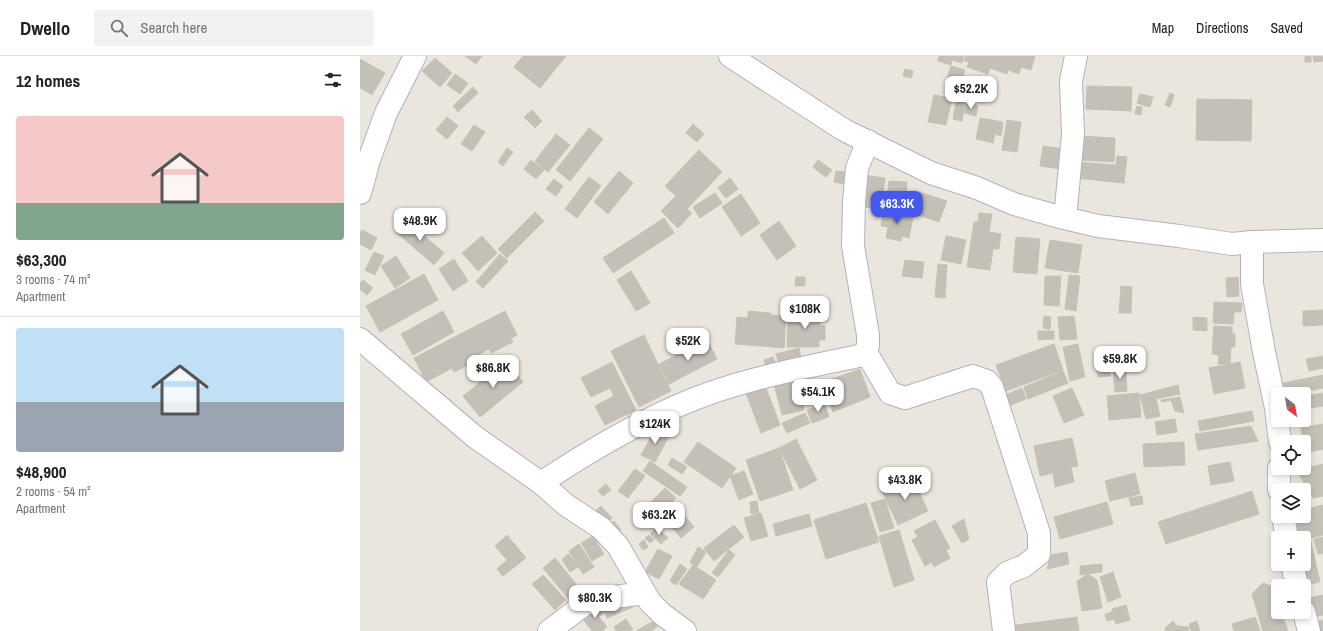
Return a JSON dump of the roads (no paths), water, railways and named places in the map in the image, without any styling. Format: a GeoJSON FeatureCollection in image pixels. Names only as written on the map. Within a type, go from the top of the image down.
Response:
{"type":"FeatureCollection","features":[{"type":"Feature","properties":{"kind":"street"},"geometry":{"type":"LineString","coordinates":[[360,193],[369,160],[386,113],[416,56]]}},
{"type":"Feature","properties":{"kind":"street"},"geometry":{"type":"LineString","coordinates":[[730,56],[844,130],[931,173],[977,188],[1014,204],[1098,226],[1232,244],[1323,240]]}},
{"type":"Feature","properties":{"kind":"street"},"geometry":{"type":"LineString","coordinates":[[1065,218],[1073,135],[1071,81],[1076,56]]}},
{"type":"Feature","properties":{"kind":"street"},"geometry":{"type":"LineString","coordinates":[[868,141],[857,168],[854,202],[853,246],[868,335],[866,352],[890,393],[905,398],[973,376],[987,381],[992,387],[1039,533],[1039,554],[1024,566],[1007,573],[998,582],[1004,631]]}},
{"type":"Feature","properties":{"kind":"street"},"geometry":{"type":"LineString","coordinates":[[1252,242],[1252,284],[1276,408],[1279,435]]}},
{"type":"Feature","properties":{"kind":"street"},"geometry":{"type":"LineString","coordinates":[[360,339],[475,437],[541,483],[566,505],[601,528],[618,546],[650,602],[662,614],[685,631]]}},
{"type":"Feature","properties":{"kind":"street"},"geometry":{"type":"LineString","coordinates":[[541,483],[576,460],[675,406],[743,383],[859,356],[866,352]]}},
{"type":"Feature","properties":{"kind":"street"},"geometry":{"type":"LineString","coordinates":[[549,631],[585,604],[600,599],[644,593]]}},
{"type":"Feature","properties":{"kind":"street"},"geometry":{"type":"LineString","coordinates":[[1306,619],[1309,631]]}}]}
